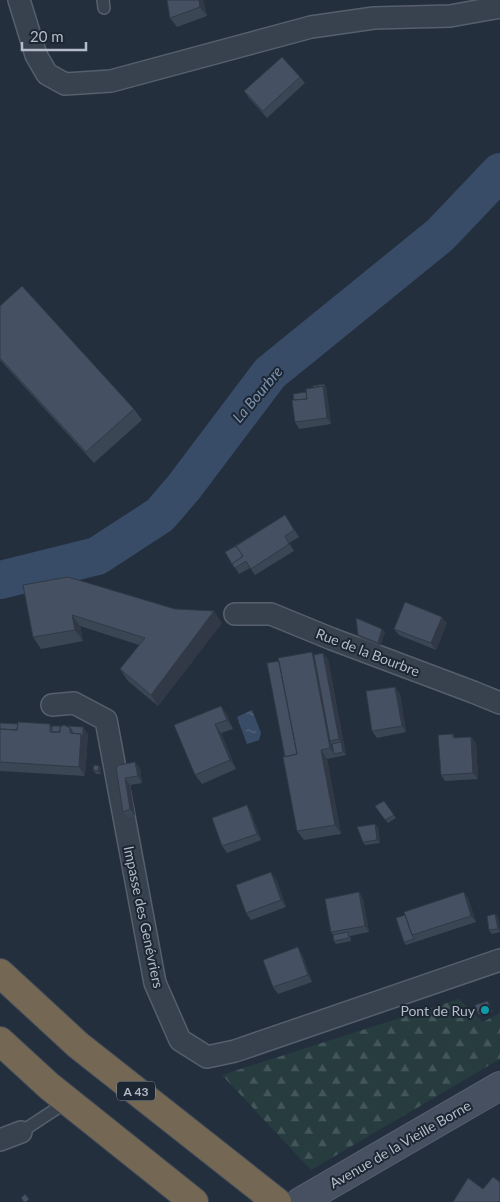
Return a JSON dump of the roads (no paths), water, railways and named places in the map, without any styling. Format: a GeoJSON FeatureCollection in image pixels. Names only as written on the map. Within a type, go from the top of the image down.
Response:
{"type":"FeatureCollection","features":[{"type":"Feature","properties":{"kind":"highway","name":"A 43"},"geometry":{"type":"LineString","coordinates":[[0,973],[78,1045],[277,1202]]}},
{"type":"Feature","properties":{"kind":"highway"},"geometry":{"type":"LineString","coordinates":[[0,1041],[49,1086],[194,1202]]}},
{"type":"Feature","properties":{"kind":"main road","name":"Avenue de la Vieille Borne"},"geometry":{"type":"LineString","coordinates":[[300,1202],[500,1086]]}},
{"type":"Feature","properties":{"kind":"street"},"geometry":{"type":"LineString","coordinates":[[19,0],[36,54],[46,74],[65,84],[111,81],[311,27],[374,18],[450,16],[500,7]]}},
{"type":"Feature","properties":{"kind":"street","name":"Rue de la Bourbre"},"geometry":{"type":"LineString","coordinates":[[235,614],[272,614],[500,703]]}},
{"type":"Feature","properties":{"kind":"street","name":"Impasse des Genévriers"},"geometry":{"type":"LineString","coordinates":[[52,706],[74,703],[106,720],[155,983],[180,1040],[207,1057],[235,1051],[500,960]]}},
{"type":"Feature","properties":{"kind":"street"},"geometry":{"type":"LineString","coordinates":[[0,1140],[22,1132]]}},
{"type":"Feature","properties":{"kind":"lane"},"geometry":{"type":"LineString","coordinates":[[22,1132],[68,1100]]}},
{"type":"Feature","properties":{"kind":"water"},"geometry":{"type":"Polygon","coordinates":[[[252,710],[261,733],[259,740],[247,744],[237,717],[252,710]]]}},
{"type":"Feature","properties":{"kind":"waterway","name":"La Bourbre"},"geometry":{"type":"LineString","coordinates":[[0,580],[97,556],[160,515],[184,487],[270,373],[440,235],[500,172]]}},
{"type":"Feature","properties":{"kind":"place","name":"Pont de Ruy"},"geometry":{"type":"Point","coordinates":[485,1010]}}]}
